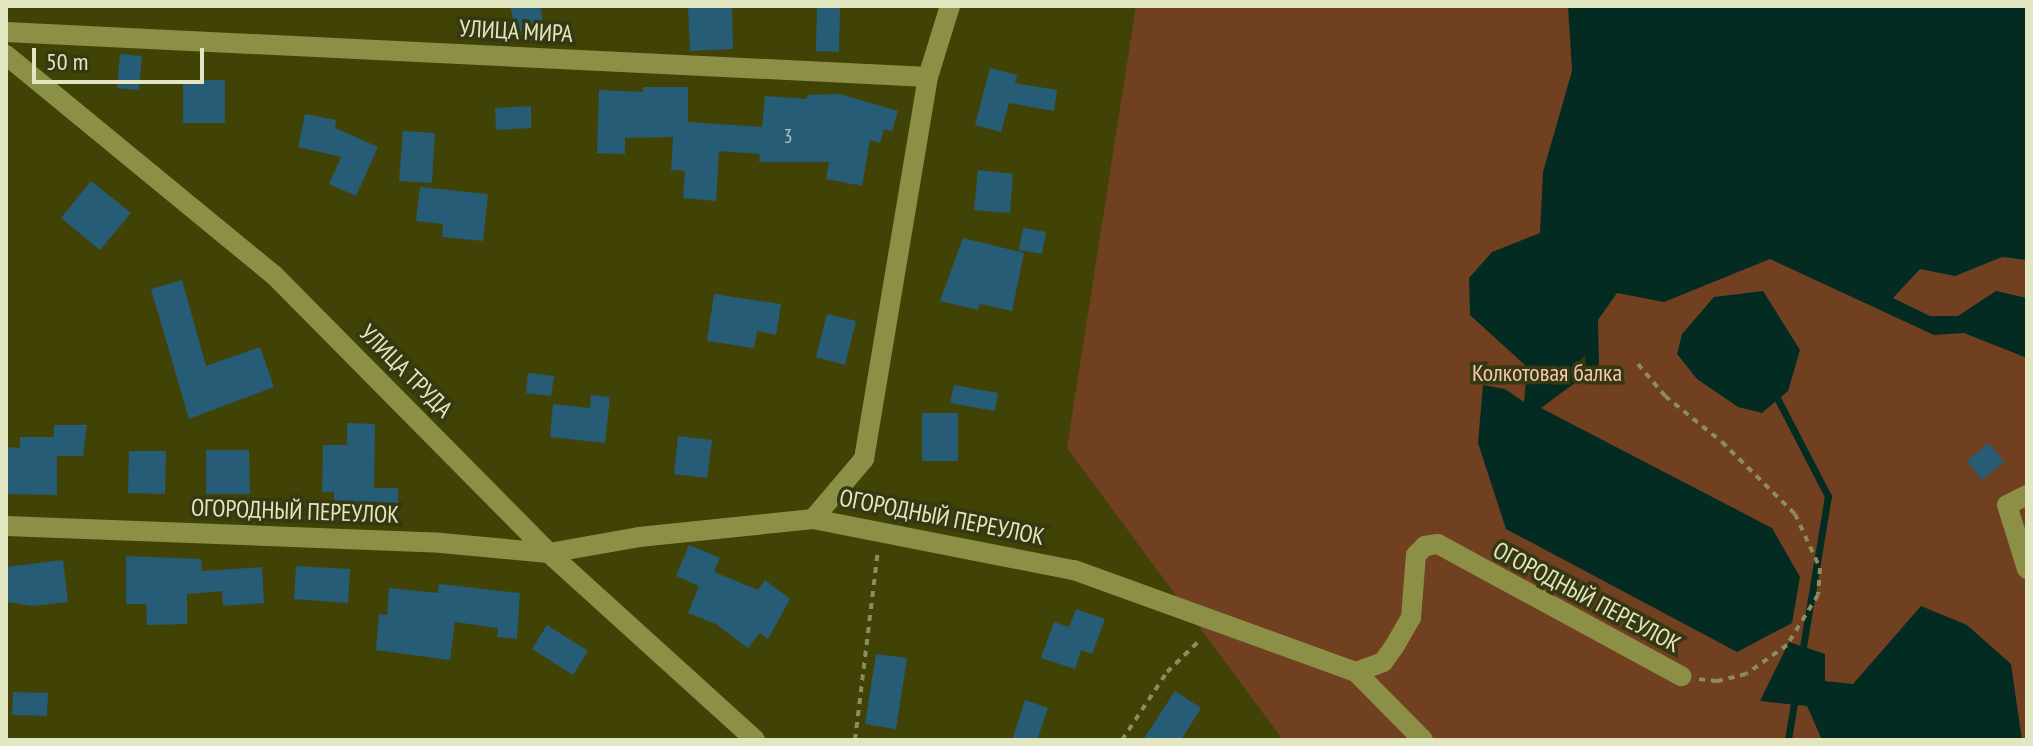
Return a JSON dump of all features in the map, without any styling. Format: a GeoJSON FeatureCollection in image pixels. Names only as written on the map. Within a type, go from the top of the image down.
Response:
{"type":"FeatureCollection","features":[{"type":"Feature","properties":{"kind":"street"},"geometry":{"type":"LineString","coordinates":[[813,519],[864,459],[928,77],[950,6]]}},
{"type":"Feature","properties":{"kind":"street","name":"УЛИЦА МИРА"},"geometry":{"type":"LineString","coordinates":[[6,32],[928,77]]}},
{"type":"Feature","properties":{"kind":"street","name":"УЛИЦА ТРУДА"},"geometry":{"type":"LineString","coordinates":[[6,55],[274,275],[549,553],[755,740]]}},
{"type":"Feature","properties":{"kind":"street"},"geometry":{"type":"LineString","coordinates":[[2027,495],[2007,505],[2027,569]]}},
{"type":"Feature","properties":{"kind":"street","name":"ОГОРОДНЫЙ ПЕРЕУЛОК"},"geometry":{"type":"LineString","coordinates":[[6,526],[441,543],[549,553],[639,537],[813,519],[881,529],[1074,570],[1227,622],[1356,672],[1383,662],[1394,647],[1411,618],[1416,555],[1425,546],[1438,544],[1681,676]]}},
{"type":"Feature","properties":{"kind":"street"},"geometry":{"type":"LineString","coordinates":[[1356,672],[1423,740]]}},
{"type":"Feature","properties":{"kind":"path"},"geometry":{"type":"LineString","coordinates":[[1638,364],[1665,396],[1722,442],[1795,514],[1820,568],[1818,595],[1787,645],[1746,674],[1717,681],[1681,676]]}},
{"type":"Feature","properties":{"kind":"path"},"geometry":{"type":"LineString","coordinates":[[855,740],[881,529]]}},
{"type":"Feature","properties":{"kind":"path"},"geometry":{"type":"LineString","coordinates":[[1122,740],[1183,654],[1227,622]]}},
{"type":"Feature","properties":{"kind":"green space","name":"Колкотовая балка"},"geometry":{"type":"Polygon","coordinates":[[[1136,6],[2027,6],[2027,740],[1283,740],[1067,448],[1136,6]]]}},
{"type":"Feature","properties":{"kind":"water"},"geometry":{"type":"Polygon","coordinates":[[[1568,6],[2027,6],[2027,260],[2002,257],[1955,276],[1920,269],[1893,298],[1930,316],[1958,316],[1996,291],[2027,298],[2027,358],[1964,333],[1934,335],[1770,259],[1664,302],[1617,293],[1598,320],[1599,365],[1541,408],[1772,528],[1800,577],[1792,623],[1737,652],[1506,529],[1478,443],[1483,385],[1505,389],[1524,402],[1527,367],[1470,315],[1469,278],[1492,252],[1540,233],[1543,172],[1572,71],[1568,6]]]}},
{"type":"Feature","properties":{"kind":"water"},"geometry":{"type":"Polygon","coordinates":[[[1763,291],[1800,350],[1788,391],[1762,413],[1738,407],[1697,379],[1677,354],[1682,334],[1714,297],[1763,291]]]}},
{"type":"Feature","properties":{"kind":"water"},"geometry":{"type":"Polygon","coordinates":[[[1921,606],[1967,625],[2011,664],[2022,740],[1822,740],[1807,706],[1760,701],[1789,642],[1825,654],[1825,681],[1853,684],[1921,606]]]}},
{"type":"Feature","properties":{"kind":"building"},"geometry":{"type":"Polygon","coordinates":[[[510,6],[540,6],[545,33],[517,38],[510,6]]]}},
{"type":"Feature","properties":{"kind":"building"},"geometry":{"type":"Polygon","coordinates":[[[688,6],[732,6],[733,49],[690,51],[688,6]]]}},
{"type":"Feature","properties":{"kind":"building"},"geometry":{"type":"Polygon","coordinates":[[[817,6],[840,6],[839,52],[816,51],[817,6]]]}},
{"type":"Feature","properties":{"kind":"building"},"geometry":{"type":"Polygon","coordinates":[[[120,54],[142,56],[139,90],[117,88],[120,54]]]}},
{"type":"Feature","properties":{"kind":"building"},"geometry":{"type":"Polygon","coordinates":[[[990,68],[1017,75],[1015,83],[1057,90],[1054,111],[1009,103],[1001,132],[975,125],[990,68]]]}},
{"type":"Feature","properties":{"kind":"building"},"geometry":{"type":"Polygon","coordinates":[[[183,80],[225,80],[225,123],[183,123],[183,80]]]}},
{"type":"Feature","properties":{"kind":"building"},"geometry":{"type":"Polygon","coordinates":[[[643,87],[688,87],[688,122],[762,127],[765,96],[807,99],[807,95],[840,94],[898,111],[892,131],[884,129],[880,143],[870,140],[862,186],[826,179],[829,162],[759,162],[760,154],[719,151],[716,201],[683,198],[685,171],[671,170],[673,137],[625,138],[625,154],[597,153],[599,90],[643,92],[643,87]]]}},
{"type":"Feature","properties":{"kind":"building"},"geometry":{"type":"Polygon","coordinates":[[[531,106],[531,128],[496,130],[495,108],[531,106]]]}},
{"type":"Feature","properties":{"kind":"building"},"geometry":{"type":"Polygon","coordinates":[[[305,114],[336,120],[335,128],[378,147],[356,196],[329,184],[341,157],[298,147],[305,114]]]}},
{"type":"Feature","properties":{"kind":"building"},"geometry":{"type":"Polygon","coordinates":[[[403,131],[435,133],[432,183],[399,181],[403,131]]]}},
{"type":"Feature","properties":{"kind":"building"},"geometry":{"type":"Polygon","coordinates":[[[978,170],[1013,174],[1010,213],[974,210],[978,170]]]}},
{"type":"Feature","properties":{"kind":"building"},"geometry":{"type":"Polygon","coordinates":[[[91,181],[131,213],[100,250],[61,218],[91,181]]]}},
{"type":"Feature","properties":{"kind":"building"},"geometry":{"type":"Polygon","coordinates":[[[420,187],[488,194],[483,241],[442,237],[443,224],[416,221],[420,187]]]}},
{"type":"Feature","properties":{"kind":"building"},"geometry":{"type":"Polygon","coordinates":[[[1023,228],[1046,232],[1042,254],[1019,250],[1023,228]]]}},
{"type":"Feature","properties":{"kind":"building"},"geometry":{"type":"Polygon","coordinates":[[[963,238],[1024,253],[1012,311],[980,304],[978,310],[940,301],[963,238]]]}},
{"type":"Feature","properties":{"kind":"building"},"geometry":{"type":"Polygon","coordinates":[[[182,280],[206,366],[260,347],[274,387],[189,419],[151,289],[182,280]]]}},
{"type":"Feature","properties":{"kind":"building"},"geometry":{"type":"Polygon","coordinates":[[[714,294],[781,304],[776,335],[757,331],[754,348],[707,341],[714,294]]]}},
{"type":"Feature","properties":{"kind":"building"},"geometry":{"type":"Polygon","coordinates":[[[827,314],[856,321],[845,365],[816,357],[827,314]]]}},
{"type":"Feature","properties":{"kind":"building"},"geometry":{"type":"Polygon","coordinates":[[[528,373],[554,376],[551,396],[526,393],[528,373]]]}},
{"type":"Feature","properties":{"kind":"building"},"geometry":{"type":"Polygon","coordinates":[[[954,385],[998,393],[995,411],[950,403],[954,385]]]}},
{"type":"Feature","properties":{"kind":"building"},"geometry":{"type":"Polygon","coordinates":[[[591,395],[610,397],[605,443],[550,437],[553,404],[590,408],[591,395]]]}},
{"type":"Feature","properties":{"kind":"building"},"geometry":{"type":"Polygon","coordinates":[[[922,413],[958,413],[958,461],[922,461],[922,413]]]}},
{"type":"Feature","properties":{"kind":"building"},"geometry":{"type":"Polygon","coordinates":[[[347,423],[375,424],[374,488],[398,488],[398,518],[334,518],[334,492],[322,492],[323,445],[347,445],[347,423]]]}},
{"type":"Feature","properties":{"kind":"building"},"geometry":{"type":"Polygon","coordinates":[[[54,425],[87,425],[83,456],[57,456],[57,495],[6,494],[6,447],[20,448],[20,437],[54,437],[54,425]]]}},
{"type":"Feature","properties":{"kind":"building"},"geometry":{"type":"Polygon","coordinates":[[[678,436],[712,440],[707,478],[674,474],[678,436]]]}},
{"type":"Feature","properties":{"kind":"building"},"geometry":{"type":"Polygon","coordinates":[[[1989,443],[2004,462],[1982,480],[1967,461],[1989,443]]]}},
{"type":"Feature","properties":{"kind":"building"},"geometry":{"type":"Polygon","coordinates":[[[206,450],[249,450],[250,494],[206,494],[206,450]]]}},
{"type":"Feature","properties":{"kind":"building"},"geometry":{"type":"Polygon","coordinates":[[[129,451],[166,451],[165,494],[128,493],[129,451]]]}},
{"type":"Feature","properties":{"kind":"building"},"geometry":{"type":"Polygon","coordinates":[[[689,545],[720,558],[714,572],[758,590],[765,580],[790,599],[768,639],[760,633],[748,648],[716,624],[688,613],[699,586],[676,576],[689,545]]]}},
{"type":"Feature","properties":{"kind":"building"},"geometry":{"type":"Polygon","coordinates":[[[126,556],[201,559],[202,571],[262,567],[264,603],[223,606],[222,591],[187,594],[187,624],[147,625],[146,604],[126,604],[126,556]]]}},
{"type":"Feature","properties":{"kind":"building"},"geometry":{"type":"Polygon","coordinates":[[[63,560],[68,602],[33,606],[6,602],[6,567],[63,560]]]}},
{"type":"Feature","properties":{"kind":"building"},"geometry":{"type":"Polygon","coordinates":[[[296,566],[350,569],[348,603],[294,599],[296,566]]]}},
{"type":"Feature","properties":{"kind":"building"},"geometry":{"type":"Polygon","coordinates":[[[439,584],[520,593],[517,639],[497,637],[498,628],[455,622],[450,660],[376,650],[379,614],[387,615],[389,588],[438,593],[439,584]]]}},
{"type":"Feature","properties":{"kind":"building"},"geometry":{"type":"Polygon","coordinates":[[[1076,609],[1105,619],[1092,654],[1081,650],[1075,669],[1041,658],[1054,622],[1069,627],[1076,609]]]}},
{"type":"Feature","properties":{"kind":"building"},"geometry":{"type":"Polygon","coordinates":[[[547,625],[588,651],[573,675],[532,649],[547,625]]]}},
{"type":"Feature","properties":{"kind":"building"},"geometry":{"type":"Polygon","coordinates":[[[876,654],[907,658],[896,729],[865,724],[876,654]]]}},
{"type":"Feature","properties":{"kind":"building"},"geometry":{"type":"Polygon","coordinates":[[[1175,691],[1201,708],[1181,740],[1143,740],[1175,691]]]}},
{"type":"Feature","properties":{"kind":"building"},"geometry":{"type":"Polygon","coordinates":[[[13,692],[48,693],[47,716],[12,715],[13,692]]]}},
{"type":"Feature","properties":{"kind":"building"},"geometry":{"type":"Polygon","coordinates":[[[1025,700],[1048,708],[1037,740],[1012,740],[1025,700]]]}},
{"type":"Feature","properties":{"kind":"waterway"},"geometry":{"type":"LineString","coordinates":[[1774,392],[1828,496],[1802,653]]}},
{"type":"Feature","properties":{"kind":"waterway"},"geometry":{"type":"LineString","coordinates":[[1788,740],[1795,697]]}}]}
